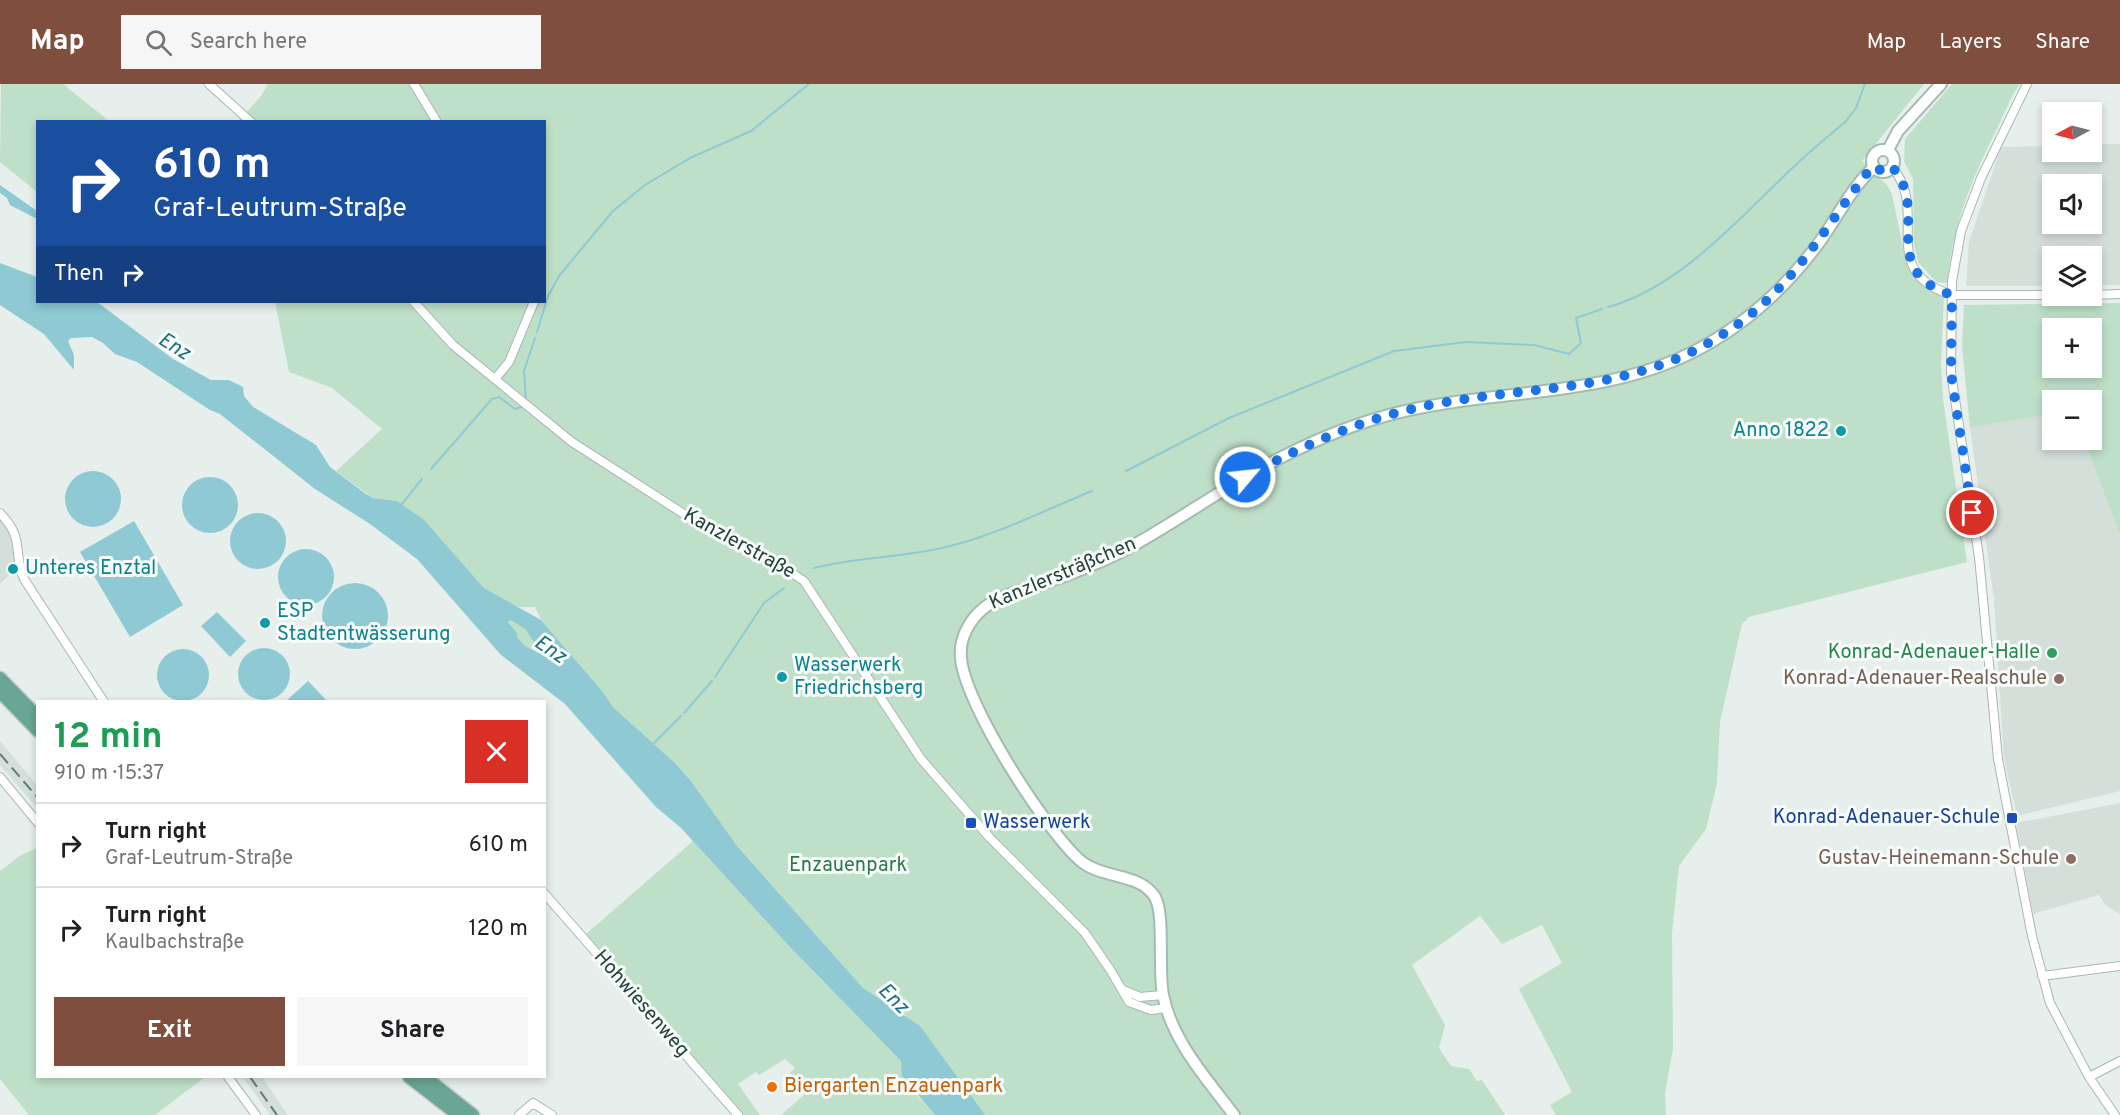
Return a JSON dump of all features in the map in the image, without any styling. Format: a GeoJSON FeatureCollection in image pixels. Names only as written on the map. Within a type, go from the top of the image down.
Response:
{"type":"FeatureCollection","features":[{"type":"Feature","properties":{"kind":"main road"},"geometry":{"type":"LineString","coordinates":[[1888,150],[1910,116],[1941,84]]}},
{"type":"Feature","properties":{"kind":"main road"},"geometry":{"type":"LineString","coordinates":[[1888,150],[1894,160],[1892,167],[1883,172],[1874,166],[1872,160],[1875,153],[1888,150]]}},
{"type":"Feature","properties":{"kind":"main road","name":"Kanzlersträßchen"},"geometry":{"type":"LineString","coordinates":[[1166,1008],[1159,956],[1160,920],[1156,899],[1139,883],[1103,873],[1084,863],[1054,830],[1026,789],[992,733],[966,683],[961,650],[972,620],[982,609],[1002,597],[1075,572],[1122,551],[1245,477],[1282,457],[1345,430],[1402,412],[1449,402],[1610,381],[1649,370],[1692,352],[1734,328],[1786,282],[1874,166]]}},
{"type":"Feature","properties":{"kind":"main road"},"geometry":{"type":"LineString","coordinates":[[0,678],[36,715]]}},
{"type":"Feature","properties":{"kind":"main road"},"geometry":{"type":"LineString","coordinates":[[0,692],[36,729]]}},
{"type":"Feature","properties":{"kind":"main road"},"geometry":{"type":"LineString","coordinates":[[1166,1008],[1179,1038],[1234,1115]]}},
{"type":"Feature","properties":{"kind":"main road"},"geometry":{"type":"LineString","coordinates":[[410,1078],[458,1115]]}},
{"type":"Feature","properties":{"kind":"main road"},"geometry":{"type":"LineString","coordinates":[[426,1078],[473,1115]]}},
{"type":"Feature","properties":{"kind":"street"},"geometry":{"type":"LineString","coordinates":[[209,84],[249,120]]}},
{"type":"Feature","properties":{"kind":"street"},"geometry":{"type":"LineString","coordinates":[[414,84],[436,120]]}},
{"type":"Feature","properties":{"kind":"street"},"geometry":{"type":"LineString","coordinates":[[2027,84],[1970,204],[1961,231],[1952,295],[1951,373],[1979,557],[1998,759],[2042,976],[2050,1003],[2089,1077],[2115,1115]]}},
{"type":"Feature","properties":{"kind":"street"},"geometry":{"type":"LineString","coordinates":[[1892,167],[1905,188],[1910,263],[1917,276],[1929,285],[1952,295],[2042,295]]}},
{"type":"Feature","properties":{"kind":"street"},"geometry":{"type":"LineString","coordinates":[[2102,295],[2120,294]]}},
{"type":"Feature","properties":{"kind":"street","name":"Kanzlerstraße"},"geometry":{"type":"LineString","coordinates":[[415,303],[453,345],[572,442],[615,472],[687,516],[782,565],[804,581],[921,759],[990,838],[1084,933],[1129,1002],[1151,1010],[1166,1008]]}},
{"type":"Feature","properties":{"kind":"street"},"geometry":{"type":"LineString","coordinates":[[495,379],[509,362],[534,303]]}},
{"type":"Feature","properties":{"kind":"street"},"geometry":{"type":"LineString","coordinates":[[0,513],[12,526],[16,535],[19,563],[24,579],[103,700]]}},
{"type":"Feature","properties":{"kind":"street"},"geometry":{"type":"LineString","coordinates":[[0,777],[36,821]]}},
{"type":"Feature","properties":{"kind":"street","name":"Hohwiesenweg"},"geometry":{"type":"LineString","coordinates":[[546,895],[738,1115]]}},
{"type":"Feature","properties":{"kind":"street"},"geometry":{"type":"LineString","coordinates":[[2042,976],[2120,966]]}},
{"type":"Feature","properties":{"kind":"street"},"geometry":{"type":"LineString","coordinates":[[1118,984],[1132,996],[1163,995]]}},
{"type":"Feature","properties":{"kind":"street"},"geometry":{"type":"LineString","coordinates":[[2089,1077],[2120,1061]]}},
{"type":"Feature","properties":{"kind":"street"},"geometry":{"type":"LineString","coordinates":[[229,1078],[256,1115]]}},
{"type":"Feature","properties":{"kind":"street"},"geometry":{"type":"LineString","coordinates":[[519,1115],[533,1103],[552,1115]]}},
{"type":"Feature","properties":{"kind":"shaded area"},"geometry":{"type":"Polygon","coordinates":[[[2102,144],[2120,144],[2120,285],[2102,285],[2102,246],[2042,246],[2042,286],[1966,286],[1969,242],[2001,147],[2042,146],[2042,162],[2102,162],[2102,144]]]}},
{"type":"Feature","properties":{"kind":"shaded area","name":"Konrad-Adenauer-Realschule"},"geometry":{"type":"Polygon","coordinates":[[[2042,416],[2042,450],[2088,450],[2120,535],[2120,791],[2017,816],[2004,758],[1994,600],[1970,428],[2042,416]]]}},
{"type":"Feature","properties":{"kind":"shaded area"},"geometry":{"type":"Polygon","coordinates":[[[0,520],[10,532],[16,547],[16,568],[0,584],[0,520]]]}},
{"type":"Feature","properties":{"kind":"shaded area"},"geometry":{"type":"Polygon","coordinates":[[[0,741],[36,784],[36,807],[0,765],[0,741]]]}},
{"type":"Feature","properties":{"kind":"shaded area","name":"Gustav-Heinemann-Schule"},"geometry":{"type":"Polygon","coordinates":[[[2120,803],[2120,914],[2106,906],[2099,895],[2033,914],[2016,823],[2120,803]]]}},
{"type":"Feature","properties":{"kind":"shaded area"},"geometry":{"type":"Polygon","coordinates":[[[244,1078],[263,1078],[288,1115],[270,1115],[244,1078]]]}},
{"type":"Feature","properties":{"kind":"green space"},"geometry":{"type":"Polygon","coordinates":[[[1,84],[63,84],[108,120],[36,120],[36,191],[0,162],[1,84]]]}},
{"type":"Feature","properties":{"kind":"green space"},"geometry":{"type":"Polygon","coordinates":[[[268,84],[1924,84],[1862,161],[1887,185],[1892,194],[1906,262],[1912,274],[1918,281],[1944,296],[1941,365],[1943,399],[1967,562],[1749,617],[1742,624],[1720,722],[1717,783],[1706,829],[1679,866],[1672,933],[1673,1049],[1665,1093],[1666,1115],[1556,1115],[1550,1105],[1572,1092],[1519,989],[1562,963],[1542,925],[1502,944],[1480,916],[1412,965],[1445,1025],[1439,1048],[1451,1066],[1469,1069],[1477,1081],[1482,1080],[1505,1115],[985,1115],[903,1013],[875,998],[863,988],[737,846],[691,781],[675,763],[613,707],[603,692],[541,620],[535,607],[517,607],[484,588],[437,535],[397,501],[373,498],[336,471],[382,429],[332,388],[289,372],[275,303],[546,303],[546,120],[240,120],[261,96],[268,84]]]}},
{"type":"Feature","properties":{"kind":"green space"},"geometry":{"type":"Polygon","coordinates":[[[1952,84],[2020,84],[2010,100],[1964,203],[1947,283],[1936,282],[1918,262],[1914,243],[1913,179],[1904,161],[1905,139],[1952,84]]]}},
{"type":"Feature","properties":{"kind":"green space"},"geometry":{"type":"Polygon","coordinates":[[[2102,303],[2120,303],[2120,535],[2088,450],[2102,450],[2102,390],[2042,390],[2042,416],[1970,428],[1962,346],[1964,305],[2102,306],[2102,303]]]}},
{"type":"Feature","properties":{"kind":"green space"},"geometry":{"type":"Polygon","coordinates":[[[511,620],[526,630],[540,650],[538,653],[525,646],[517,637],[517,633],[508,621],[511,620]]]}},
{"type":"Feature","properties":{"kind":"green space","name":"Enzauenpark"},"geometry":{"type":"Polygon","coordinates":[[[693,841],[788,945],[901,1061],[909,1084],[935,1115],[781,1115],[804,1095],[787,1076],[795,1068],[785,1059],[759,1075],[756,1072],[738,1084],[760,1115],[742,1115],[586,934],[693,841]]]}},
{"type":"Feature","properties":{"kind":"green space"},"geometry":{"type":"Polygon","coordinates":[[[36,848],[36,1078],[204,1078],[155,1115],[29,1115],[0,1079],[0,871],[21,855],[36,848]]]}},
{"type":"Feature","properties":{"kind":"water"},"geometry":{"type":"Polygon","coordinates":[[[0,185],[36,210],[36,218],[10,205],[7,198],[0,193],[0,185]]]}},
{"type":"Feature","properties":{"kind":"water","name":"Enz"},"geometry":{"type":"Polygon","coordinates":[[[0,263],[36,277],[36,303],[98,303],[173,359],[211,380],[229,380],[243,387],[244,396],[253,407],[316,445],[330,467],[366,494],[373,498],[397,501],[424,520],[484,588],[541,620],[603,692],[613,707],[675,763],[691,781],[737,846],[863,988],[920,1026],[985,1115],[935,1115],[902,1076],[901,1061],[788,945],[681,828],[656,807],[565,704],[501,655],[417,559],[370,524],[315,489],[220,414],[210,410],[137,362],[115,354],[92,337],[71,338],[68,341],[74,355],[74,370],[44,334],[0,305],[0,263]],[[511,620],[508,622],[525,646],[538,653],[539,650],[526,630],[511,620]]]}},
{"type":"Feature","properties":{"kind":"water"},"geometry":{"type":"Polygon","coordinates":[[[93,471],[104,473],[113,479],[119,488],[121,499],[119,510],[113,519],[104,525],[93,527],[82,525],[73,519],[67,510],[65,499],[67,488],[73,479],[82,473],[93,471]]]}},
{"type":"Feature","properties":{"kind":"water"},"geometry":{"type":"Polygon","coordinates":[[[210,477],[230,485],[238,505],[230,525],[210,533],[190,525],[182,505],[190,485],[210,477]]]}},
{"type":"Feature","properties":{"kind":"water"},"geometry":{"type":"Polygon","coordinates":[[[258,513],[278,521],[286,541],[278,561],[258,569],[238,561],[230,541],[238,521],[258,513]]]}},
{"type":"Feature","properties":{"kind":"water"},"geometry":{"type":"Polygon","coordinates":[[[134,521],[183,605],[130,637],[80,552],[134,521]]]}},
{"type":"Feature","properties":{"kind":"water"},"geometry":{"type":"Polygon","coordinates":[[[306,549],[326,557],[334,577],[326,597],[306,605],[286,597],[278,577],[286,557],[306,549]]]}},
{"type":"Feature","properties":{"kind":"water"},"geometry":{"type":"Polygon","coordinates":[[[355,583],[367,586],[378,593],[385,604],[388,616],[385,628],[378,639],[367,646],[355,649],[343,646],[332,639],[325,628],[322,616],[325,604],[332,593],[343,586],[355,583]]]}},
{"type":"Feature","properties":{"kind":"water"},"geometry":{"type":"Polygon","coordinates":[[[217,612],[246,641],[230,657],[201,626],[217,612]]]}},
{"type":"Feature","properties":{"kind":"water"},"geometry":{"type":"Polygon","coordinates":[[[264,648],[274,650],[282,656],[288,664],[290,674],[288,684],[282,692],[274,698],[264,700],[254,698],[246,692],[240,684],[238,674],[240,664],[246,656],[254,650],[264,648]]]}},
{"type":"Feature","properties":{"kind":"water"},"geometry":{"type":"Polygon","coordinates":[[[183,649],[193,651],[201,657],[208,670],[207,685],[201,693],[188,700],[173,699],[165,693],[159,685],[157,675],[159,665],[165,657],[173,651],[183,649]]]}},
{"type":"Feature","properties":{"kind":"water"},"geometry":{"type":"Polygon","coordinates":[[[308,681],[326,700],[287,700],[308,681]]]}},
{"type":"Feature","properties":{"kind":"waterway"},"geometry":{"type":"LineString","coordinates":[[546,303],[559,276],[613,211],[645,185],[690,158],[751,131],[809,84]]}},
{"type":"Feature","properties":{"kind":"waterway"},"geometry":{"type":"LineString","coordinates":[[1608,307],[1636,297],[1662,283],[1712,245],[1801,160],[1846,121],[1856,108],[1865,84]]}},
{"type":"Feature","properties":{"kind":"waterway"},"geometry":{"type":"LineString","coordinates":[[537,332],[546,303]]}},
{"type":"Feature","properties":{"kind":"waterway"},"geometry":{"type":"LineString","coordinates":[[1126,471],[1229,418],[1394,351],[1466,342],[1534,345],[1569,354],[1581,343],[1576,318],[1602,309]]}},
{"type":"Feature","properties":{"kind":"waterway"},"geometry":{"type":"LineString","coordinates":[[526,401],[524,371],[535,338]]}},
{"type":"Feature","properties":{"kind":"waterway"},"geometry":{"type":"LineString","coordinates":[[431,469],[492,399],[499,397],[515,409],[521,407]]}},
{"type":"Feature","properties":{"kind":"waterway"},"geometry":{"type":"LineString","coordinates":[[401,505],[422,479]]}},
{"type":"Feature","properties":{"kind":"waterway"},"geometry":{"type":"LineString","coordinates":[[814,568],[922,552],[976,539],[1092,491]]}},
{"type":"Feature","properties":{"kind":"waterway"},"geometry":{"type":"LineString","coordinates":[[715,677],[764,603],[784,588]]}},
{"type":"Feature","properties":{"kind":"waterway"},"geometry":{"type":"LineString","coordinates":[[684,713],[712,681]]}},
{"type":"Feature","properties":{"kind":"waterway"},"geometry":{"type":"LineString","coordinates":[[651,746],[681,716]]}},
{"type":"Feature","properties":{"kind":"railway"},"geometry":{"type":"LineString","coordinates":[[0,754],[36,796]]}},
{"type":"Feature","properties":{"kind":"railway"},"geometry":{"type":"LineString","coordinates":[[251,1078],[277,1115]]}},
{"type":"Feature","properties":{"kind":"place","name":"Anno 1822"},"geometry":{"type":"Point","coordinates":[1841,431]}},
{"type":"Feature","properties":{"kind":"place","name":"Unteres Enztal"},"geometry":{"type":"Point","coordinates":[13,569]}},
{"type":"Feature","properties":{"kind":"place","name":"ESP Stadtentwässerung"},"geometry":{"type":"Point","coordinates":[265,623]}},
{"type":"Feature","properties":{"kind":"place","name":"Konrad-Adenauer-Halle"},"geometry":{"type":"Point","coordinates":[2052,653]}},
{"type":"Feature","properties":{"kind":"place","name":"Wasserwerk Friedrichsberg"},"geometry":{"type":"Point","coordinates":[782,677]}},
{"type":"Feature","properties":{"kind":"place","name":"Konrad-Adenauer-Realschule"},"geometry":{"type":"Point","coordinates":[2059,679]}},
{"type":"Feature","properties":{"kind":"place","name":"Konrad-Adenauer-Schule"},"geometry":{"type":"Point","coordinates":[2012,818]}},
{"type":"Feature","properties":{"kind":"place","name":"Wasserwerk"},"geometry":{"type":"Point","coordinates":[971,823]}},
{"type":"Feature","properties":{"kind":"place","name":"Gustav-Heinemann-Schule"},"geometry":{"type":"Point","coordinates":[2071,859]}},
{"type":"Feature","properties":{"kind":"place","name":"Biergarten Enzauenpark"},"geometry":{"type":"Point","coordinates":[772,1087]}},
{"type":"Feature","properties":{"kind":"route"},"geometry":{"type":"LineString","coordinates":[[1245,477],[1316,441],[1378,418],[1469,398],[1610,381],[1669,363],[1692,352],[1734,328],[1786,282],[1804,262],[1874,166],[1883,172],[1892,167],[1901,178],[1905,188],[1908,206],[1907,246],[1910,263],[1917,276],[1938,290],[1952,295],[1953,400],[1972,513]]}}]}
